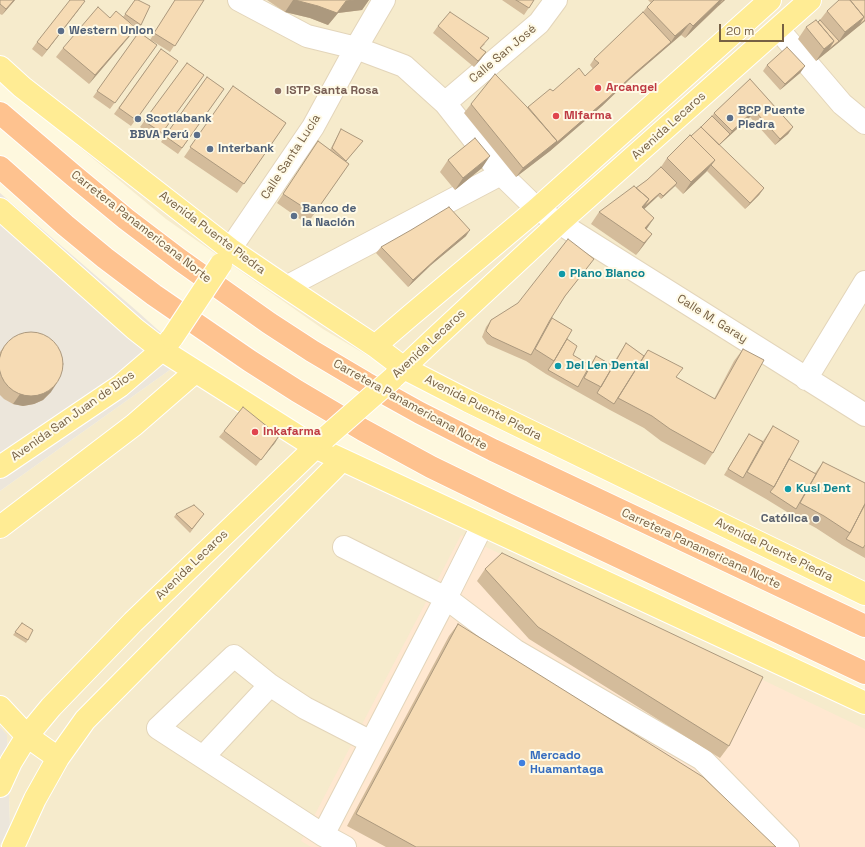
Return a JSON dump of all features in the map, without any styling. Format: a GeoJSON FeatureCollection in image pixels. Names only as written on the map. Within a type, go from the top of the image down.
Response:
{"type":"FeatureCollection","features":[{"type":"Feature","properties":{"kind":"highway","name":"Carretera Panamericana Norte"},"geometry":{"type":"LineString","coordinates":[[0,113],[80,181],[180,260],[269,323],[318,355],[420,413],[493,450],[865,626]]}},
{"type":"Feature","properties":{"kind":"highway"},"geometry":{"type":"LineString","coordinates":[[0,167],[65,225],[154,295],[250,361],[363,430],[431,467],[865,673]]}},
{"type":"Feature","properties":{"kind":"main road"},"geometry":{"type":"LineString","coordinates":[[375,346],[537,209],[770,0]]}},
{"type":"Feature","properties":{"kind":"main road","name":"Avenida Lecaros"},"geometry":{"type":"LineString","coordinates":[[0,786],[11,762],[27,736],[51,707],[133,622],[320,443],[398,374],[559,223],[810,0]]}},
{"type":"Feature","properties":{"kind":"main road","name":"Avenida Puente Piedra"},"geometry":{"type":"LineString","coordinates":[[0,67],[225,256],[286,288],[375,346],[398,374],[468,401],[865,594]]}},
{"type":"Feature","properties":{"kind":"main road"},"geometry":{"type":"LineString","coordinates":[[0,209],[135,329],[167,344],[195,372],[320,443],[342,460],[865,703]]}},
{"type":"Feature","properties":{"kind":"main road","name":"Avenida San Juan de Dios"},"geometry":{"type":"LineString","coordinates":[[0,467],[120,386],[167,344],[225,256]]}},
{"type":"Feature","properties":{"kind":"main road"},"geometry":{"type":"LineString","coordinates":[[0,527],[134,425],[195,372]]}},
{"type":"Feature","properties":{"kind":"main road"},"geometry":{"type":"LineString","coordinates":[[13,847],[35,799],[58,758],[85,720],[342,460]]}},
{"type":"Feature","properties":{"kind":"main road"},"geometry":{"type":"LineString","coordinates":[[0,707],[27,736],[58,758]]}},
{"type":"Feature","properties":{"kind":"street","name":"Calle M. Garay"},"geometry":{"type":"LineString","coordinates":[[239,0],[307,36],[356,48],[404,66],[444,103],[502,174],[537,209],[865,415]]}},
{"type":"Feature","properties":{"kind":"street","name":"Calle Santa Lucía"},"geometry":{"type":"LineString","coordinates":[[225,256],[313,127],[384,0]]}},
{"type":"Feature","properties":{"kind":"street","name":"Calle San José"},"geometry":{"type":"LineString","coordinates":[[444,103],[539,23],[556,0]]}},
{"type":"Feature","properties":{"kind":"street"},"geometry":{"type":"LineString","coordinates":[[778,29],[842,104],[865,123]]}},
{"type":"Feature","properties":{"kind":"street"},"geometry":{"type":"LineString","coordinates":[[286,288],[502,174]]}},
{"type":"Feature","properties":{"kind":"street"},"geometry":{"type":"LineString","coordinates":[[806,379],[865,282]]}},
{"type":"Feature","properties":{"kind":"street"},"geometry":{"type":"LineString","coordinates":[[323,836],[482,526]]}},
{"type":"Feature","properties":{"kind":"street"},"geometry":{"type":"LineString","coordinates":[[344,547],[446,598],[516,651],[702,759],[788,847]]}},
{"type":"Feature","properties":{"kind":"street"},"geometry":{"type":"LineString","coordinates":[[345,847],[323,836],[158,728],[234,656],[270,685],[305,708],[371,742]]}},
{"type":"Feature","properties":{"kind":"street"},"geometry":{"type":"LineString","coordinates":[[203,757],[270,685]]}},
{"type":"Feature","properties":{"kind":"shaded area"},"geometry":{"type":"Polygon","coordinates":[[[0,0],[865,0],[865,605],[457,409],[323,329],[166,219],[0,79],[0,0]]]}},
{"type":"Feature","properties":{"kind":"shaded area"},"geometry":{"type":"Polygon","coordinates":[[[0,193],[188,357],[0,491],[0,193]]]}},
{"type":"Feature","properties":{"kind":"shaded area"},"geometry":{"type":"Polygon","coordinates":[[[188,357],[345,451],[865,694],[865,847],[0,847],[10,826],[7,736],[0,727],[0,491],[188,357]]]}},
{"type":"Feature","properties":{"kind":"shaded area"},"geometry":{"type":"Polygon","coordinates":[[[461,535],[865,729],[865,847],[311,847],[301,841],[461,535]]]}},
{"type":"Feature","properties":{"kind":"shaded area"},"geometry":{"type":"Polygon","coordinates":[[[0,727],[7,735],[10,826],[0,846],[0,727]]]}},
{"type":"Feature","properties":{"kind":"building"},"geometry":{"type":"Polygon","coordinates":[[[0,0],[14,0],[6,9],[0,4],[0,0]]]}},
{"type":"Feature","properties":{"kind":"building"},"geometry":{"type":"Polygon","coordinates":[[[70,0],[85,1],[47,50],[37,42],[70,0]]]}},
{"type":"Feature","properties":{"kind":"building"},"geometry":{"type":"Polygon","coordinates":[[[135,0],[150,6],[141,25],[125,14],[135,0]]]}},
{"type":"Feature","properties":{"kind":"building"},"geometry":{"type":"Polygon","coordinates":[[[175,0],[204,0],[175,46],[154,33],[175,0]]]}},
{"type":"Feature","properties":{"kind":"building"},"geometry":{"type":"Polygon","coordinates":[[[295,0],[354,0],[346,1],[337,13],[295,0]]]}},
{"type":"Feature","properties":{"kind":"building"},"geometry":{"type":"Polygon","coordinates":[[[516,0],[534,0],[529,8],[516,0]]]}},
{"type":"Feature","properties":{"kind":"building"},"geometry":{"type":"Polygon","coordinates":[[[654,0],[720,0],[693,26],[690,23],[675,36],[647,7],[654,0]]]}},
{"type":"Feature","properties":{"kind":"building"},"geometry":{"type":"Polygon","coordinates":[[[839,0],[850,0],[864,17],[845,32],[827,11],[839,0]]]}},
{"type":"Feature","properties":{"kind":"building"},"geometry":{"type":"Polygon","coordinates":[[[850,0],[865,0],[865,20],[858,26],[864,17],[850,0]]]}},
{"type":"Feature","properties":{"kind":"building"},"geometry":{"type":"Polygon","coordinates":[[[98,7],[110,18],[116,11],[136,28],[95,75],[63,48],[98,7]]]}},
{"type":"Feature","properties":{"kind":"building"},"geometry":{"type":"Polygon","coordinates":[[[450,12],[489,38],[480,48],[486,52],[478,61],[438,26],[450,12]]]}},
{"type":"Feature","properties":{"kind":"building"},"geometry":{"type":"Polygon","coordinates":[[[643,12],[671,42],[555,144],[557,141],[528,107],[550,89],[553,91],[579,68],[585,76],[599,63],[594,59],[643,12]]]}},
{"type":"Feature","properties":{"kind":"building"},"geometry":{"type":"Polygon","coordinates":[[[816,20],[834,41],[824,49],[806,27],[816,20]]]}},
{"type":"Feature","properties":{"kind":"building"},"geometry":{"type":"Polygon","coordinates":[[[820,20],[839,41],[828,50],[834,41],[818,22],[820,20]]]}},
{"type":"Feature","properties":{"kind":"building"},"geometry":{"type":"Polygon","coordinates":[[[139,32],[157,45],[115,103],[97,91],[139,32]]]}},
{"type":"Feature","properties":{"kind":"building"},"geometry":{"type":"Polygon","coordinates":[[[787,47],[805,66],[785,84],[767,65],[787,47]]]}},
{"type":"Feature","properties":{"kind":"building"},"geometry":{"type":"Polygon","coordinates":[[[161,49],[178,61],[136,120],[119,108],[161,49]]]}},
{"type":"Feature","properties":{"kind":"building"},"geometry":{"type":"Polygon","coordinates":[[[187,63],[204,75],[162,133],[144,121],[187,63]]]}},
{"type":"Feature","properties":{"kind":"building"},"geometry":{"type":"Polygon","coordinates":[[[495,74],[557,141],[523,168],[471,104],[495,74]]]}},
{"type":"Feature","properties":{"kind":"building"},"geometry":{"type":"Polygon","coordinates":[[[207,77],[224,89],[182,148],[165,136],[207,77]]]}},
{"type":"Feature","properties":{"kind":"building"},"geometry":{"type":"Polygon","coordinates":[[[750,79],[793,127],[780,139],[754,110],[732,131],[714,113],[750,79]]]}},
{"type":"Feature","properties":{"kind":"building"},"geometry":{"type":"Polygon","coordinates":[[[233,86],[286,123],[244,184],[190,147],[233,86]]]}},
{"type":"Feature","properties":{"kind":"building"},"geometry":{"type":"Polygon","coordinates":[[[712,116],[730,134],[719,145],[701,127],[712,116]]]}},
{"type":"Feature","properties":{"kind":"building"},"geometry":{"type":"Polygon","coordinates":[[[701,127],[764,188],[750,203],[711,165],[715,160],[691,136],[701,127]]]}},
{"type":"Feature","properties":{"kind":"building"},"geometry":{"type":"Polygon","coordinates":[[[341,129],[363,141],[346,161],[332,148],[341,129]]]}},
{"type":"Feature","properties":{"kind":"building"},"geometry":{"type":"Polygon","coordinates":[[[690,135],[715,160],[691,182],[667,158],[690,135]]]}},
{"type":"Feature","properties":{"kind":"building"},"geometry":{"type":"Polygon","coordinates":[[[475,138],[490,156],[463,178],[448,160],[475,138]]]}},
{"type":"Feature","properties":{"kind":"building"},"geometry":{"type":"Polygon","coordinates":[[[318,141],[349,164],[314,214],[283,194],[318,141]]]}},
{"type":"Feature","properties":{"kind":"building"},"geometry":{"type":"Polygon","coordinates":[[[661,167],[677,183],[663,196],[660,193],[643,208],[649,199],[636,188],[661,167]]]}},
{"type":"Feature","properties":{"kind":"building"},"geometry":{"type":"Polygon","coordinates":[[[634,186],[649,199],[642,207],[654,218],[645,228],[652,234],[644,243],[599,212],[634,186]]]}},
{"type":"Feature","properties":{"kind":"building"},"geometry":{"type":"Polygon","coordinates":[[[449,207],[470,230],[413,280],[381,247],[449,207]]]}},
{"type":"Feature","properties":{"kind":"building"},"geometry":{"type":"Polygon","coordinates":[[[568,239],[594,259],[565,296],[531,355],[492,337],[486,331],[491,320],[518,303],[568,239]]]}},
{"type":"Feature","properties":{"kind":"building"},"geometry":{"type":"Polygon","coordinates":[[[552,318],[572,330],[554,361],[535,349],[552,318]]]}},
{"type":"Feature","properties":{"kind":"building"},"geometry":{"type":"Polygon","coordinates":[[[31,332],[49,338],[57,346],[63,364],[57,382],[49,390],[31,396],[13,390],[5,382],[-1,364],[5,346],[13,338],[31,332]]]}},
{"type":"Feature","properties":{"kind":"building"},"geometry":{"type":"Polygon","coordinates":[[[567,339],[577,346],[573,355],[590,365],[578,387],[548,370],[567,339]]]}},
{"type":"Feature","properties":{"kind":"building"},"geometry":{"type":"Polygon","coordinates":[[[626,343],[644,356],[614,404],[597,393],[626,343]]]}},
{"type":"Feature","properties":{"kind":"building"},"geometry":{"type":"Polygon","coordinates":[[[743,349],[764,360],[713,453],[670,429],[652,416],[618,398],[648,350],[683,368],[676,377],[715,399],[743,349]]]}},
{"type":"Feature","properties":{"kind":"building"},"geometry":{"type":"Polygon","coordinates":[[[596,356],[613,366],[601,387],[584,378],[596,356]]]}},
{"type":"Feature","properties":{"kind":"building"},"geometry":{"type":"Polygon","coordinates":[[[243,407],[279,436],[261,460],[224,431],[243,407]]]}},
{"type":"Feature","properties":{"kind":"building"},"geometry":{"type":"Polygon","coordinates":[[[773,426],[799,441],[774,487],[747,472],[773,426]]]}},
{"type":"Feature","properties":{"kind":"building"},"geometry":{"type":"Polygon","coordinates":[[[749,434],[763,442],[743,478],[728,469],[749,434]]]}},
{"type":"Feature","properties":{"kind":"building","name":"Kusi Dent"},"geometry":{"type":"Polygon","coordinates":[[[789,459],[816,474],[796,509],[770,492],[789,459]]]}},
{"type":"Feature","properties":{"kind":"building"},"geometry":{"type":"Polygon","coordinates":[[[823,462],[865,483],[865,504],[850,533],[824,516],[800,503],[823,462]]]}},
{"type":"Feature","properties":{"kind":"building"},"geometry":{"type":"Polygon","coordinates":[[[865,504],[865,545],[863,548],[846,539],[865,504]]]}},
{"type":"Feature","properties":{"kind":"building"},"geometry":{"type":"Polygon","coordinates":[[[194,505],[204,514],[192,529],[176,514],[194,505]]]}},
{"type":"Feature","properties":{"kind":"building"},"geometry":{"type":"Polygon","coordinates":[[[502,553],[763,677],[729,746],[538,627],[485,569],[502,553]]]}},
{"type":"Feature","properties":{"kind":"building"},"geometry":{"type":"Polygon","coordinates":[[[22,623],[33,630],[28,640],[15,632],[22,623]]]}},
{"type":"Feature","properties":{"kind":"building"},"geometry":{"type":"Polygon","coordinates":[[[458,624],[703,777],[776,847],[416,847],[356,814],[458,624]]]}},
{"type":"Feature","properties":{"kind":"place","name":"Western Union"},"geometry":{"type":"Point","coordinates":[61,31]}},
{"type":"Feature","properties":{"kind":"place","name":"Arcangel"},"geometry":{"type":"Point","coordinates":[598,88]}},
{"type":"Feature","properties":{"kind":"place","name":"ISTP Santa Rosa"},"geometry":{"type":"Point","coordinates":[278,91]}},
{"type":"Feature","properties":{"kind":"place","name":"Mifarma"},"geometry":{"type":"Point","coordinates":[556,116]}},
{"type":"Feature","properties":{"kind":"place","name":"BCP Puente Piedra"},"geometry":{"type":"Point","coordinates":[730,118]}},
{"type":"Feature","properties":{"kind":"place","name":"Scotiabank"},"geometry":{"type":"Point","coordinates":[138,119]}},
{"type":"Feature","properties":{"kind":"place","name":"BBVA Perú"},"geometry":{"type":"Point","coordinates":[197,135]}},
{"type":"Feature","properties":{"kind":"place","name":"Interbank"},"geometry":{"type":"Point","coordinates":[210,149]}},
{"type":"Feature","properties":{"kind":"place","name":"Banco de la Nación"},"geometry":{"type":"Point","coordinates":[294,216]}},
{"type":"Feature","properties":{"kind":"place","name":"Plano Blanco"},"geometry":{"type":"Point","coordinates":[562,274]}},
{"type":"Feature","properties":{"kind":"place","name":"Dei Len Dental"},"geometry":{"type":"Point","coordinates":[558,366]}},
{"type":"Feature","properties":{"kind":"place","name":"Inkafarma"},"geometry":{"type":"Point","coordinates":[255,432]}},
{"type":"Feature","properties":{"kind":"place","name":"Kusi Dent"},"geometry":{"type":"Point","coordinates":[788,489]}},
{"type":"Feature","properties":{"kind":"place","name":"Católica"},"geometry":{"type":"Point","coordinates":[816,519]}},
{"type":"Feature","properties":{"kind":"place","name":"Mercado Huamantaga"},"geometry":{"type":"Point","coordinates":[522,763]}}]}
